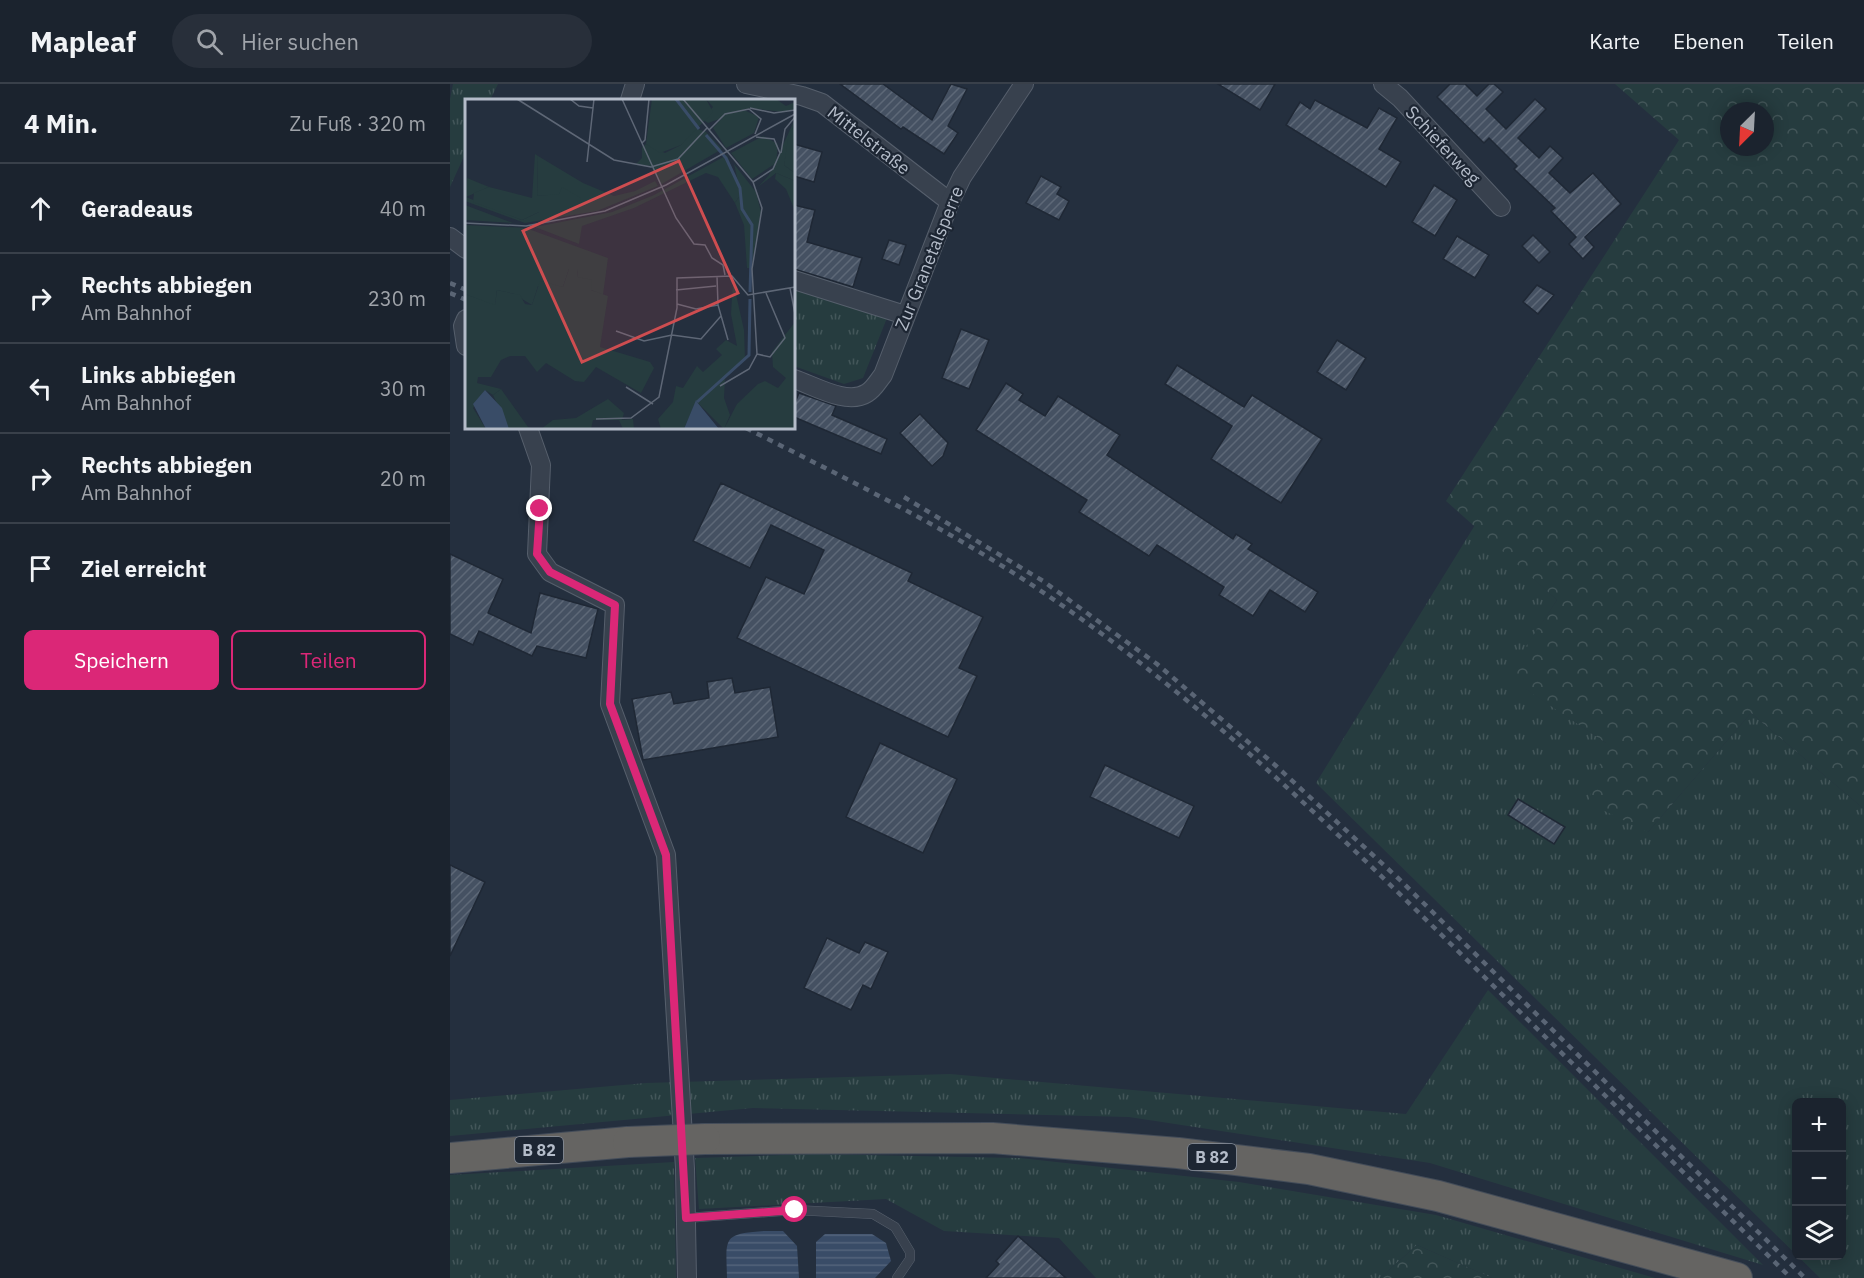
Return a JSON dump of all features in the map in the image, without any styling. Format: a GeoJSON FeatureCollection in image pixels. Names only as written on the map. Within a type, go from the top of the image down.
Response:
{"type":"FeatureCollection","features":[{"type":"Feature","properties":{"kind":"highway","name":"B 82"},"geometry":{"type":"LineString","coordinates":[[450,1158],[628,1142],[705,1139],[992,1138],[1178,1153],[1309,1169],[1438,1196],[1737,1278]]}},
{"type":"Feature","properties":{"kind":"street"},"geometry":{"type":"LineString","coordinates":[[630,99],[635,84]]}},
{"type":"Feature","properties":{"kind":"street","name":"Mittelstraße"},"geometry":{"type":"LineString","coordinates":[[746,84],[802,96],[822,103],[950,202]]}},
{"type":"Feature","properties":{"kind":"street","name":"Zur Granetalsperre"},"geometry":{"type":"LineString","coordinates":[[795,379],[829,392],[859,398],[870,392],[883,375],[950,202],[962,177],[1024,84]]}},
{"type":"Feature","properties":{"kind":"street","name":"Schieferweg"},"geometry":{"type":"LineString","coordinates":[[1383,84],[1501,207]]}},
{"type":"Feature","properties":{"kind":"street"},"geometry":{"type":"LineString","coordinates":[[450,237],[465,248]]}},
{"type":"Feature","properties":{"kind":"street"},"geometry":{"type":"LineString","coordinates":[[795,280],[905,315]]}},
{"type":"Feature","properties":{"kind":"street"},"geometry":{"type":"LineString","coordinates":[[465,321],[463,326],[465,339]]}},
{"type":"Feature","properties":{"kind":"street"},"geometry":{"type":"LineString","coordinates":[[528,429],[541,465],[537,554],[550,572],[615,605],[610,704],[666,855],[686,1218],[687,1278]]}},
{"type":"Feature","properties":{"kind":"lane"},"geometry":{"type":"LineString","coordinates":[[686,1218],[795,1210],[873,1214],[895,1227],[910,1252],[910,1259],[897,1278]]}},
{"type":"Feature","properties":{"kind":"green space"},"geometry":{"type":"Polygon","coordinates":[[[453,84],[498,84],[490,99],[465,99],[465,154],[450,187],[450,99],[453,84]]]}},
{"type":"Feature","properties":{"kind":"green space"},"geometry":{"type":"Polygon","coordinates":[[[1615,84],[1864,84],[1864,809],[1751,713],[1648,832],[1588,803],[1606,743],[1506,676],[1557,600],[1446,501],[1679,140],[1615,84]]]}},
{"type":"Feature","properties":{"kind":"green space"},"geometry":{"type":"Polygon","coordinates":[[[795,288],[887,318],[863,378],[844,384],[795,366],[795,288]]]}},
{"type":"Feature","properties":{"kind":"green space"},"geometry":{"type":"Polygon","coordinates":[[[1475,525],[1557,600],[1507,676],[1606,743],[1648,832],[1751,713],[1864,809],[1864,1278],[1820,1278],[1802,1260],[1846,1260],[1846,1098],[1792,1098],[1792,1250],[1316,783],[1475,525]]]}},
{"type":"Feature","properties":{"kind":"green space"},"geometry":{"type":"Polygon","coordinates":[[[1488,990],[1763,1265],[1430,1163],[1129,1117],[753,1108],[450,1136],[450,1100],[646,1083],[950,1074],[1406,1114],[1488,990]]]}},
{"type":"Feature","properties":{"kind":"green space"},"geometry":{"type":"Polygon","coordinates":[[[812,1154],[1020,1158],[1239,1182],[1436,1215],[1655,1278],[1492,1278],[1417,1245],[1380,1278],[1096,1278],[1059,1238],[944,1231],[886,1199],[699,1209],[695,1158],[812,1154]]]}},
{"type":"Feature","properties":{"kind":"green space"},"geometry":{"type":"Polygon","coordinates":[[[674,1162],[676,1278],[450,1278],[450,1175],[674,1162]]]}},
{"type":"Feature","properties":{"kind":"green space"},"geometry":{"type":"Polygon","coordinates":[[[1417,1245],[1492,1278],[1380,1278],[1417,1245]]]}},
{"type":"Feature","properties":{"kind":"water"},"geometry":{"type":"Polygon","coordinates":[[[783,1231],[797,1246],[799,1278],[727,1278],[726,1254],[730,1240],[741,1234],[783,1231]]]}},
{"type":"Feature","properties":{"kind":"water"},"geometry":{"type":"Polygon","coordinates":[[[825,1234],[872,1234],[886,1243],[891,1261],[875,1278],[816,1278],[816,1242],[825,1234]]]}},
{"type":"Feature","properties":{"kind":"building"},"geometry":{"type":"Polygon","coordinates":[[[840,84],[883,84],[932,120],[951,84],[967,89],[948,126],[958,133],[944,154],[903,127],[901,129],[840,84]]]}},
{"type":"Feature","properties":{"kind":"building"},"geometry":{"type":"Polygon","coordinates":[[[1218,84],[1275,84],[1260,110],[1218,84]]]}},
{"type":"Feature","properties":{"kind":"building"},"geometry":{"type":"Polygon","coordinates":[[[1450,84],[1465,84],[1477,96],[1489,84],[1494,84],[1503,92],[1486,109],[1506,129],[1535,99],[1546,109],[1518,138],[1539,158],[1550,146],[1563,158],[1549,173],[1570,193],[1593,173],[1621,204],[1585,237],[1594,247],[1583,259],[1569,244],[1576,237],[1551,211],[1555,208],[1514,169],[1517,166],[1489,138],[1484,143],[1437,97],[1450,84]]]}},
{"type":"Feature","properties":{"kind":"building"},"geometry":{"type":"Polygon","coordinates":[[[1315,100],[1367,128],[1379,108],[1397,118],[1379,149],[1401,162],[1386,187],[1286,125],[1300,102],[1310,109],[1315,100]]]}},
{"type":"Feature","properties":{"kind":"building"},"geometry":{"type":"Polygon","coordinates":[[[795,144],[822,152],[814,182],[795,176],[795,144]]]}},
{"type":"Feature","properties":{"kind":"building"},"geometry":{"type":"Polygon","coordinates":[[[1041,176],[1061,187],[1057,194],[1069,201],[1059,220],[1026,203],[1041,176]]]}},
{"type":"Feature","properties":{"kind":"building"},"geometry":{"type":"Polygon","coordinates":[[[1434,185],[1457,200],[1435,236],[1412,222],[1434,185]]]}},
{"type":"Feature","properties":{"kind":"building"},"geometry":{"type":"Polygon","coordinates":[[[795,205],[815,210],[807,242],[862,258],[853,287],[795,269],[795,205]]]}},
{"type":"Feature","properties":{"kind":"building"},"geometry":{"type":"Polygon","coordinates":[[[1533,235],[1550,252],[1539,263],[1522,246],[1533,235]]]}},
{"type":"Feature","properties":{"kind":"building"},"geometry":{"type":"Polygon","coordinates":[[[1457,236],[1489,255],[1475,278],[1443,259],[1457,236]]]}},
{"type":"Feature","properties":{"kind":"building"},"geometry":{"type":"Polygon","coordinates":[[[889,240],[906,245],[899,265],[882,259],[889,240]]]}},
{"type":"Feature","properties":{"kind":"building"},"geometry":{"type":"Polygon","coordinates":[[[1537,285],[1554,295],[1538,314],[1523,302],[1537,285]]]}},
{"type":"Feature","properties":{"kind":"building"},"geometry":{"type":"Polygon","coordinates":[[[961,329],[989,340],[969,389],[942,378],[961,329]]]}},
{"type":"Feature","properties":{"kind":"building"},"geometry":{"type":"Polygon","coordinates":[[[1337,340],[1366,358],[1346,390],[1317,372],[1337,340]]]}},
{"type":"Feature","properties":{"kind":"building"},"geometry":{"type":"Polygon","coordinates":[[[1177,365],[1244,407],[1252,395],[1322,439],[1281,503],[1211,459],[1232,426],[1165,384],[1177,365]]]}},
{"type":"Feature","properties":{"kind":"building"},"geometry":{"type":"Polygon","coordinates":[[[1006,383],[1023,394],[1019,400],[1045,416],[1058,396],[1120,435],[1107,455],[1233,539],[1236,534],[1252,544],[1248,549],[1318,592],[1305,612],[1270,590],[1253,616],[1219,595],[1224,587],[1157,545],[1149,556],[1079,512],[1087,500],[976,430],[1006,383]]]}},
{"type":"Feature","properties":{"kind":"building"},"geometry":{"type":"Polygon","coordinates":[[[799,393],[836,406],[832,415],[887,439],[881,454],[795,417],[795,403],[799,393]]]}},
{"type":"Feature","properties":{"kind":"building"},"geometry":{"type":"Polygon","coordinates":[[[920,414],[948,443],[943,456],[932,466],[900,433],[920,414]]]}},
{"type":"Feature","properties":{"kind":"building"},"geometry":{"type":"Polygon","coordinates":[[[721,483],[912,573],[908,581],[983,617],[959,668],[977,676],[948,737],[737,638],[766,577],[804,594],[824,550],[771,525],[750,568],[693,541],[721,483]]]}},
{"type":"Feature","properties":{"kind":"building"},"geometry":{"type":"Polygon","coordinates":[[[450,554],[503,579],[488,613],[531,633],[540,593],[598,609],[586,658],[537,646],[532,656],[479,631],[473,645],[450,634],[450,554]]]}},
{"type":"Feature","properties":{"kind":"building"},"geometry":{"type":"Polygon","coordinates":[[[732,678],[735,693],[770,687],[778,737],[643,760],[632,699],[671,692],[674,704],[709,698],[707,682],[732,678]]]}},
{"type":"Feature","properties":{"kind":"building"},"geometry":{"type":"Polygon","coordinates":[[[880,743],[957,779],[923,853],[846,817],[880,743]]]}},
{"type":"Feature","properties":{"kind":"building"},"geometry":{"type":"Polygon","coordinates":[[[1105,765],[1194,806],[1179,838],[1090,797],[1105,765]]]}},
{"type":"Feature","properties":{"kind":"building"},"geometry":{"type":"Polygon","coordinates":[[[1518,799],[1565,827],[1554,844],[1508,815],[1518,799]]]}},
{"type":"Feature","properties":{"kind":"building"},"geometry":{"type":"Polygon","coordinates":[[[450,865],[485,882],[450,956],[450,865]]]}},
{"type":"Feature","properties":{"kind":"building"},"geometry":{"type":"Polygon","coordinates":[[[827,938],[859,953],[865,942],[888,952],[871,989],[863,985],[851,1010],[804,988],[827,938]]]}},
{"type":"Feature","properties":{"kind":"building"},"geometry":{"type":"Polygon","coordinates":[[[1018,1236],[1066,1278],[986,1278],[999,1264],[996,1261],[1018,1236]]]}},
{"type":"Feature","properties":{"kind":"railway"},"geometry":{"type":"LineString","coordinates":[[450,283],[465,290]]}},
{"type":"Feature","properties":{"kind":"railway"},"geometry":{"type":"LineString","coordinates":[[450,293],[465,300]]}},
{"type":"Feature","properties":{"kind":"railway"},"geometry":{"type":"LineString","coordinates":[[748,429],[894,504],[1003,566],[1096,629],[1152,672],[1207,717],[1313,811],[1791,1278]]}},
{"type":"Feature","properties":{"kind":"railway"},"geometry":{"type":"LineString","coordinates":[[904,497],[1043,581],[1157,664],[1275,765],[1399,879],[1805,1278]]}},
{"type":"Feature","properties":{"kind":"route"},"geometry":{"type":"LineString","coordinates":[[540,509],[537,554],[550,572],[615,605],[610,704],[666,855],[686,1218],[795,1210]]}}]}
